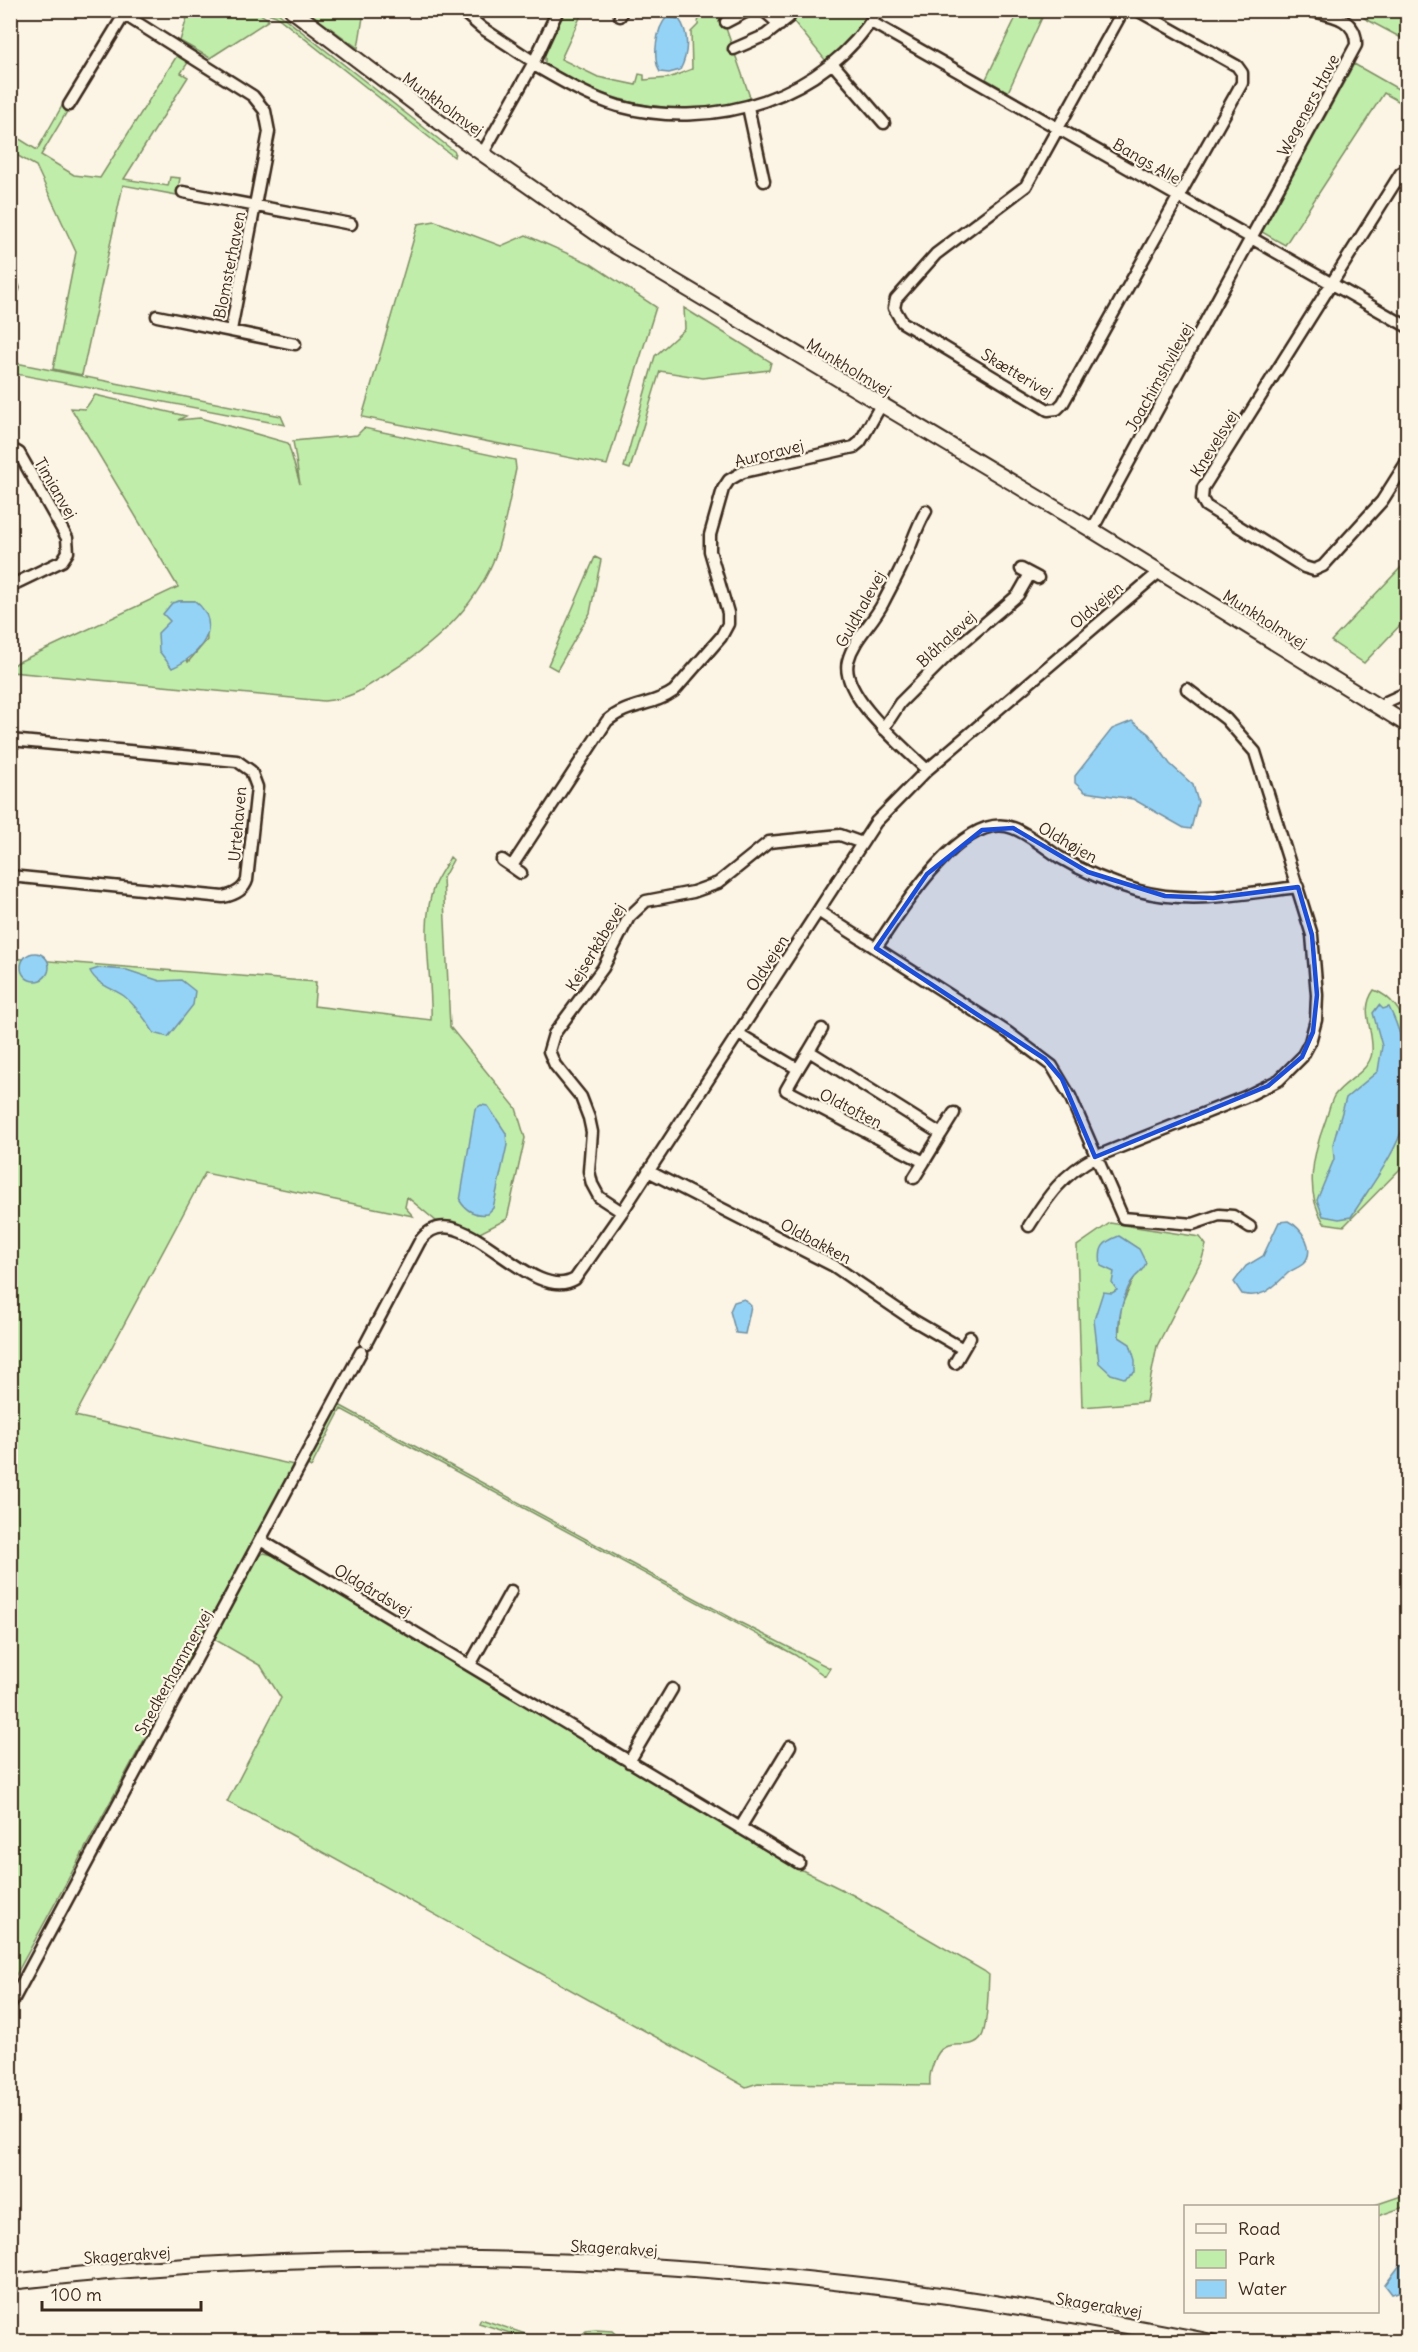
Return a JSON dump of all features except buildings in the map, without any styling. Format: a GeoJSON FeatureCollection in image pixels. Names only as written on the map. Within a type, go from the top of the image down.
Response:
{"type":"FeatureCollection","features":[{"type":"Feature","properties":{"kind":"street","name":"Munkholmvej"},"geometry":{"type":"LineString","coordinates":[[292,10],[483,153],[609,242],[1092,530],[1158,573],[1407,725]]}},
{"type":"Feature","properties":{"kind":"street"},"geometry":{"type":"LineString","coordinates":[[461,10],[490,34],[533,63],[593,96],[637,110],[697,114],[748,107],[790,90],[832,63],[871,22],[878,10]]}},
{"type":"Feature","properties":{"kind":"street"},"geometry":{"type":"LineString","coordinates":[[483,153],[533,63],[558,10]]}},
{"type":"Feature","properties":{"kind":"street"},"geometry":{"type":"LineString","coordinates":[[726,22],[749,10]]}},
{"type":"Feature","properties":{"kind":"street"},"geometry":{"type":"LineString","coordinates":[[763,10],[780,25]]}},
{"type":"Feature","properties":{"kind":"street","name":"Skætterivej"},"geometry":{"type":"LineString","coordinates":[[1126,10],[1121,14],[1026,186],[936,254],[896,299],[894,308],[902,322],[1044,408],[1054,410],[1063,403],[1241,85],[1242,73],[1237,66],[1137,10]]}},
{"type":"Feature","properties":{"kind":"street","name":"Wegeners Have"},"geometry":{"type":"LineString","coordinates":[[1252,238],[1356,45],[1353,28],[1343,20],[1306,10]]}},
{"type":"Feature","properties":{"kind":"street","name":"Blomsterhaven"},"geometry":{"type":"LineString","coordinates":[[69,105],[121,13],[253,96],[260,103],[267,118],[269,132],[231,330]]}},
{"type":"Feature","properties":{"kind":"street"},"geometry":{"type":"LineString","coordinates":[[734,49],[766,35],[789,17]]}},
{"type":"Feature","properties":{"kind":"street","name":"Bangs Alle"},"geometry":{"type":"LineString","coordinates":[[871,22],[1407,327]]}},
{"type":"Feature","properties":{"kind":"street"},"geometry":{"type":"LineString","coordinates":[[832,63],[884,123]]}},
{"type":"Feature","properties":{"kind":"street"},"geometry":{"type":"LineString","coordinates":[[748,107],[764,181]]}},
{"type":"Feature","properties":{"kind":"street","name":"Knevelsvej"},"geometry":{"type":"LineString","coordinates":[[1407,169],[1401,173],[1203,488],[1203,502],[1284,555],[1314,570],[1323,566],[1375,509],[1407,460]]}},
{"type":"Feature","properties":{"kind":"street","name":"Blomsterhaven"},"geometry":{"type":"LineString","coordinates":[[183,192],[351,224]]}},
{"type":"Feature","properties":{"kind":"street","name":"Joachimshvilevej"},"geometry":{"type":"LineString","coordinates":[[1092,530],[1252,238]]}},
{"type":"Feature","properties":{"kind":"street","name":"Blomsterhaven"},"geometry":{"type":"LineString","coordinates":[[157,316],[295,344]]}},
{"type":"Feature","properties":{"kind":"street","name":"Auroravej"},"geometry":{"type":"LineString","coordinates":[[521,873],[507,863],[607,721],[624,709],[663,698],[674,691],[726,629],[728,613],[710,543],[712,524],[729,480],[749,470],[854,447],[860,442],[880,405]]}},
{"type":"Feature","properties":{"kind":"street","name":"Timianvej"},"geometry":{"type":"LineString","coordinates":[[10,448],[19,453],[67,538],[68,552],[62,561],[10,586]]}},
{"type":"Feature","properties":{"kind":"street","name":"Guldhalevej"},"geometry":{"type":"LineString","coordinates":[[925,510],[883,604],[867,624],[848,662],[848,674],[870,716],[927,770]]}},
{"type":"Feature","properties":{"kind":"street","name":"Oldvejen"},"geometry":{"type":"LineString","coordinates":[[416,1248],[431,1230],[451,1228],[483,1244],[547,1283],[564,1284],[579,1274],[739,1034],[862,843],[888,808],[927,770],[1158,573]]}},
{"type":"Feature","properties":{"kind":"street","name":"Blåhalevej"},"geometry":{"type":"LineString","coordinates":[[883,729],[900,703],[948,655],[1018,595],[1030,574]]}},
{"type":"Feature","properties":{"kind":"street"},"geometry":{"type":"LineString","coordinates":[[1029,1227],[1059,1182],[1095,1157],[1268,1086],[1284,1076],[1299,1061],[1313,1032],[1317,995],[1312,935],[1255,753],[1226,719],[1187,689]]}},
{"type":"Feature","properties":{"kind":"street"},"geometry":{"type":"LineString","coordinates":[[1382,709],[1386,702],[1407,692]]}},
{"type":"Feature","properties":{"kind":"street","name":"Urtehaven"},"geometry":{"type":"LineString","coordinates":[[10,740],[237,761],[251,771],[257,787],[247,880],[242,888],[231,895],[223,897],[10,876]]}},
{"type":"Feature","properties":{"kind":"street","name":"Oldhøjen"},"geometry":{"type":"LineString","coordinates":[[876,948],[919,884],[938,862],[967,839],[992,826],[1014,828],[1088,872],[1152,894],[1174,898],[1208,898],[1298,887]]}},
{"type":"Feature","properties":{"kind":"street","name":"Kejserkåbevej"},"geometry":{"type":"LineString","coordinates":[[622,1212],[599,1197],[592,1184],[589,1171],[592,1132],[589,1118],[581,1097],[555,1065],[549,1050],[554,1034],[603,968],[628,917],[646,901],[693,892],[718,883],[770,842],[840,835],[862,843]]}},
{"type":"Feature","properties":{"kind":"street"},"geometry":{"type":"LineString","coordinates":[[818,911],[1045,1059],[1062,1079],[1121,1215],[1126,1220],[1193,1224],[1219,1215],[1233,1216],[1250,1227]]}},
{"type":"Feature","properties":{"kind":"street"},"geometry":{"type":"LineString","coordinates":[[809,1051],[822,1029]]}},
{"type":"Feature","properties":{"kind":"street"},"geometry":{"type":"LineString","coordinates":[[739,1034],[798,1070]]}},
{"type":"Feature","properties":{"kind":"street","name":"Oldtoften"},"geometry":{"type":"LineString","coordinates":[[924,1162],[786,1089],[809,1051],[940,1134]]}},
{"type":"Feature","properties":{"kind":"street"},"geometry":{"type":"LineString","coordinates":[[914,1178],[954,1113]]}},
{"type":"Feature","properties":{"kind":"street","name":"Oldbakken"},"geometry":{"type":"LineString","coordinates":[[648,1171],[834,1266],[913,1320],[963,1349]]}},
{"type":"Feature","properties":{"kind":"street","name":"Snedkerhammervej"},"geometry":{"type":"LineString","coordinates":[[10,2006],[262,1541],[416,1248]]}},
{"type":"Feature","properties":{"kind":"street"},"geometry":{"type":"LineString","coordinates":[[955,1363],[970,1337]]}},
{"type":"Feature","properties":{"kind":"street","name":"Oldgårdsvej"},"geometry":{"type":"LineString","coordinates":[[262,1541],[799,1863]]}},
{"type":"Feature","properties":{"kind":"street"},"geometry":{"type":"LineString","coordinates":[[470,1665],[511,1592]]}},
{"type":"Feature","properties":{"kind":"street"},"geometry":{"type":"LineString","coordinates":[[629,1762],[672,1689]]}},
{"type":"Feature","properties":{"kind":"street"},"geometry":{"type":"LineString","coordinates":[[740,1827],[790,1746]]}},
{"type":"Feature","properties":{"kind":"street","name":"Skagerakvej"},"geometry":{"type":"LineString","coordinates":[[10,2282],[127,2270],[322,2260],[575,2262],[718,2271],[854,2284],[967,2299],[1212,2342]]}},
{"type":"Feature","properties":{"kind":"highlighted area"},"geometry":{"type":"Polygon","coordinates":[[[1013,828],[1088,872],[1165,896],[1213,898],[1298,887],[1312,935],[1317,995],[1313,1032],[1302,1057],[1268,1086],[1095,1157],[1062,1079],[1045,1059],[876,948],[927,874],[982,830],[1013,828]]]}},
{"type":"Feature","properties":{"kind":"green space"},"geometry":{"type":"Polygon","coordinates":[[[189,11],[256,11],[269,20],[210,58],[180,41],[189,11]]]}},
{"type":"Feature","properties":{"kind":"green space"},"geometry":{"type":"Polygon","coordinates":[[[262,11],[278,13],[455,152],[454,157],[276,16],[262,11]]]}},
{"type":"Feature","properties":{"kind":"green space"},"geometry":{"type":"Polygon","coordinates":[[[307,11],[364,11],[358,48],[307,11]]]}},
{"type":"Feature","properties":{"kind":"green space"},"geometry":{"type":"Polygon","coordinates":[[[564,11],[583,11],[561,59],[598,77],[636,85],[639,74],[644,75],[644,80],[669,78],[692,69],[691,32],[698,25],[699,15],[695,11],[720,11],[751,100],[728,105],[684,108],[640,104],[618,99],[555,72],[545,63],[545,49],[564,11]]]}},
{"type":"Feature","properties":{"kind":"green space"},"geometry":{"type":"Polygon","coordinates":[[[770,11],[872,11],[859,29],[826,61],[786,12],[779,16],[770,11]]]}},
{"type":"Feature","properties":{"kind":"green space"},"geometry":{"type":"Polygon","coordinates":[[[1019,11],[1045,11],[1008,92],[986,79],[1019,11]]]}},
{"type":"Feature","properties":{"kind":"green space"},"geometry":{"type":"Polygon","coordinates":[[[1364,11],[1407,11],[1407,41],[1364,18],[1364,11]]]}},
{"type":"Feature","properties":{"kind":"green space"},"geometry":{"type":"Polygon","coordinates":[[[178,54],[189,61],[181,73],[188,77],[124,179],[168,186],[170,177],[180,178],[177,195],[123,185],[82,375],[53,369],[76,252],[36,166],[11,152],[10,133],[37,150],[62,106],[68,110],[41,155],[74,175],[100,178],[178,54]]]}},
{"type":"Feature","properties":{"kind":"green space"},"geometry":{"type":"Polygon","coordinates":[[[1354,64],[1407,94],[1407,106],[1384,93],[1285,245],[1262,232],[1354,64]]]}},
{"type":"Feature","properties":{"kind":"green space"},"geometry":{"type":"Polygon","coordinates":[[[435,221],[501,246],[526,235],[591,264],[656,307],[607,465],[362,417],[418,224],[435,221]]]}},
{"type":"Feature","properties":{"kind":"green space"},"geometry":{"type":"Polygon","coordinates":[[[684,308],[771,362],[769,370],[703,378],[660,371],[630,469],[624,467],[655,356],[685,329],[684,308]]]}},
{"type":"Feature","properties":{"kind":"green space"},"geometry":{"type":"Polygon","coordinates":[[[11,362],[281,416],[285,425],[11,373],[11,362]]]}},
{"type":"Feature","properties":{"kind":"green space"},"geometry":{"type":"Polygon","coordinates":[[[95,395],[186,416],[178,420],[200,418],[288,443],[300,484],[293,441],[357,435],[364,428],[515,460],[516,469],[496,554],[488,573],[466,607],[438,636],[390,672],[359,691],[335,700],[324,701],[11,672],[10,666],[178,587],[71,408],[85,409],[95,395]],[[179,601],[170,621],[188,662],[207,640],[206,614],[195,601],[179,601]]]}},
{"type":"Feature","properties":{"kind":"green space"},"geometry":{"type":"Polygon","coordinates":[[[595,557],[601,560],[590,613],[557,670],[548,665],[595,557]]]}},
{"type":"Feature","properties":{"kind":"green space"},"geometry":{"type":"Polygon","coordinates":[[[1407,561],[1407,618],[1364,663],[1331,641],[1407,561]]]}},
{"type":"Feature","properties":{"kind":"green space"},"geometry":{"type":"Polygon","coordinates":[[[450,857],[453,860],[443,878],[450,1027],[516,1108],[525,1138],[507,1219],[478,1234],[456,1223],[436,1221],[407,1197],[405,1207],[413,1216],[205,1173],[75,1416],[294,1465],[11,1984],[11,958],[316,982],[314,1006],[431,1020],[427,918],[434,886],[450,857]]]}},
{"type":"Feature","properties":{"kind":"green space"},"geometry":{"type":"Polygon","coordinates":[[[1374,990],[1386,996],[1395,1006],[1403,1018],[1407,1031],[1407,1162],[1344,1226],[1324,1223],[1314,1199],[1312,1173],[1314,1160],[1334,1096],[1367,1065],[1370,1059],[1372,1044],[1367,1013],[1374,990]]]}},
{"type":"Feature","properties":{"kind":"green space"},"geometry":{"type":"Polygon","coordinates":[[[1110,1223],[1200,1237],[1206,1245],[1202,1259],[1157,1346],[1146,1402],[1082,1407],[1077,1246],[1110,1223]],[[1114,1272],[1117,1290],[1094,1320],[1097,1351],[1119,1337],[1121,1307],[1134,1278],[1114,1272]]]}},
{"type":"Feature","properties":{"kind":"green space"},"geometry":{"type":"Polygon","coordinates":[[[339,1405],[737,1621],[830,1668],[825,1676],[795,1655],[341,1409],[311,1467],[306,1464],[339,1405]]]}},
{"type":"Feature","properties":{"kind":"green space"},"geometry":{"type":"Polygon","coordinates":[[[264,1553],[277,1556],[800,1869],[853,1895],[984,1971],[989,1975],[987,2016],[982,2036],[977,2042],[950,2045],[938,2053],[931,2070],[930,2085],[758,2083],[746,2087],[270,1823],[227,1802],[281,1698],[261,1666],[214,1639],[258,1556],[264,1553]]]}},
{"type":"Feature","properties":{"kind":"green space"},"geometry":{"type":"Polygon","coordinates":[[[1407,2194],[1407,2206],[1379,2216],[1379,2205],[1375,2205],[1407,2194]]]}},
{"type":"Feature","properties":{"kind":"green space"},"geometry":{"type":"Polygon","coordinates":[[[481,2319],[546,2341],[535,2341],[479,2323],[481,2319]]]}},
{"type":"Feature","properties":{"kind":"green space"},"geometry":{"type":"Polygon","coordinates":[[[586,2331],[612,2331],[623,2341],[575,2341],[586,2331]]]}},
{"type":"Feature","properties":{"kind":"water"},"geometry":{"type":"Polygon","coordinates":[[[667,17],[679,19],[685,31],[687,44],[680,70],[669,73],[660,72],[656,59],[660,28],[667,17]]]}},
{"type":"Feature","properties":{"kind":"water"},"geometry":{"type":"Polygon","coordinates":[[[195,601],[204,610],[208,620],[208,630],[199,648],[182,663],[172,668],[159,651],[158,633],[170,621],[163,614],[172,603],[195,601]]]}},
{"type":"Feature","properties":{"kind":"water"},"geometry":{"type":"Polygon","coordinates":[[[1132,721],[1149,734],[1170,764],[1193,785],[1198,802],[1191,829],[1184,828],[1133,799],[1085,792],[1075,783],[1075,776],[1112,729],[1132,721]]]}},
{"type":"Feature","properties":{"kind":"water"},"geometry":{"type":"Polygon","coordinates":[[[35,953],[45,957],[49,967],[45,977],[35,981],[25,977],[21,967],[25,957],[35,953]]]}},
{"type":"Feature","properties":{"kind":"water"},"geometry":{"type":"Polygon","coordinates":[[[99,968],[127,970],[160,981],[181,980],[195,991],[193,1005],[168,1037],[154,1033],[124,996],[93,976],[90,971],[99,968]]]}},
{"type":"Feature","properties":{"kind":"water"},"geometry":{"type":"Polygon","coordinates":[[[1379,1005],[1383,1009],[1389,1007],[1404,1049],[1409,1095],[1404,1124],[1388,1160],[1351,1217],[1339,1219],[1323,1216],[1317,1200],[1334,1159],[1333,1144],[1346,1098],[1378,1071],[1382,1046],[1373,1013],[1379,1005]]]}},
{"type":"Feature","properties":{"kind":"water"},"geometry":{"type":"Polygon","coordinates":[[[481,1105],[488,1106],[506,1133],[507,1145],[493,1208],[487,1214],[472,1212],[460,1201],[475,1109],[481,1105]]]}},
{"type":"Feature","properties":{"kind":"water"},"geometry":{"type":"Polygon","coordinates":[[[1288,1221],[1303,1234],[1309,1252],[1307,1258],[1303,1264],[1262,1294],[1242,1294],[1234,1282],[1246,1266],[1263,1256],[1279,1222],[1288,1221]]]}},
{"type":"Feature","properties":{"kind":"water"},"geometry":{"type":"Polygon","coordinates":[[[1119,1236],[1139,1249],[1146,1263],[1131,1282],[1120,1314],[1119,1337],[1130,1344],[1135,1360],[1135,1372],[1124,1378],[1111,1374],[1099,1363],[1094,1320],[1103,1292],[1112,1293],[1117,1290],[1112,1283],[1114,1272],[1101,1266],[1100,1254],[1105,1243],[1119,1236]]]}},
{"type":"Feature","properties":{"kind":"water"},"geometry":{"type":"Polygon","coordinates":[[[744,1299],[751,1306],[745,1334],[736,1333],[730,1311],[734,1302],[744,1299]]]}},
{"type":"Feature","properties":{"kind":"water"},"geometry":{"type":"Polygon","coordinates":[[[1408,2264],[1407,2289],[1392,2294],[1385,2285],[1400,2265],[1408,2264]]]}}]}
